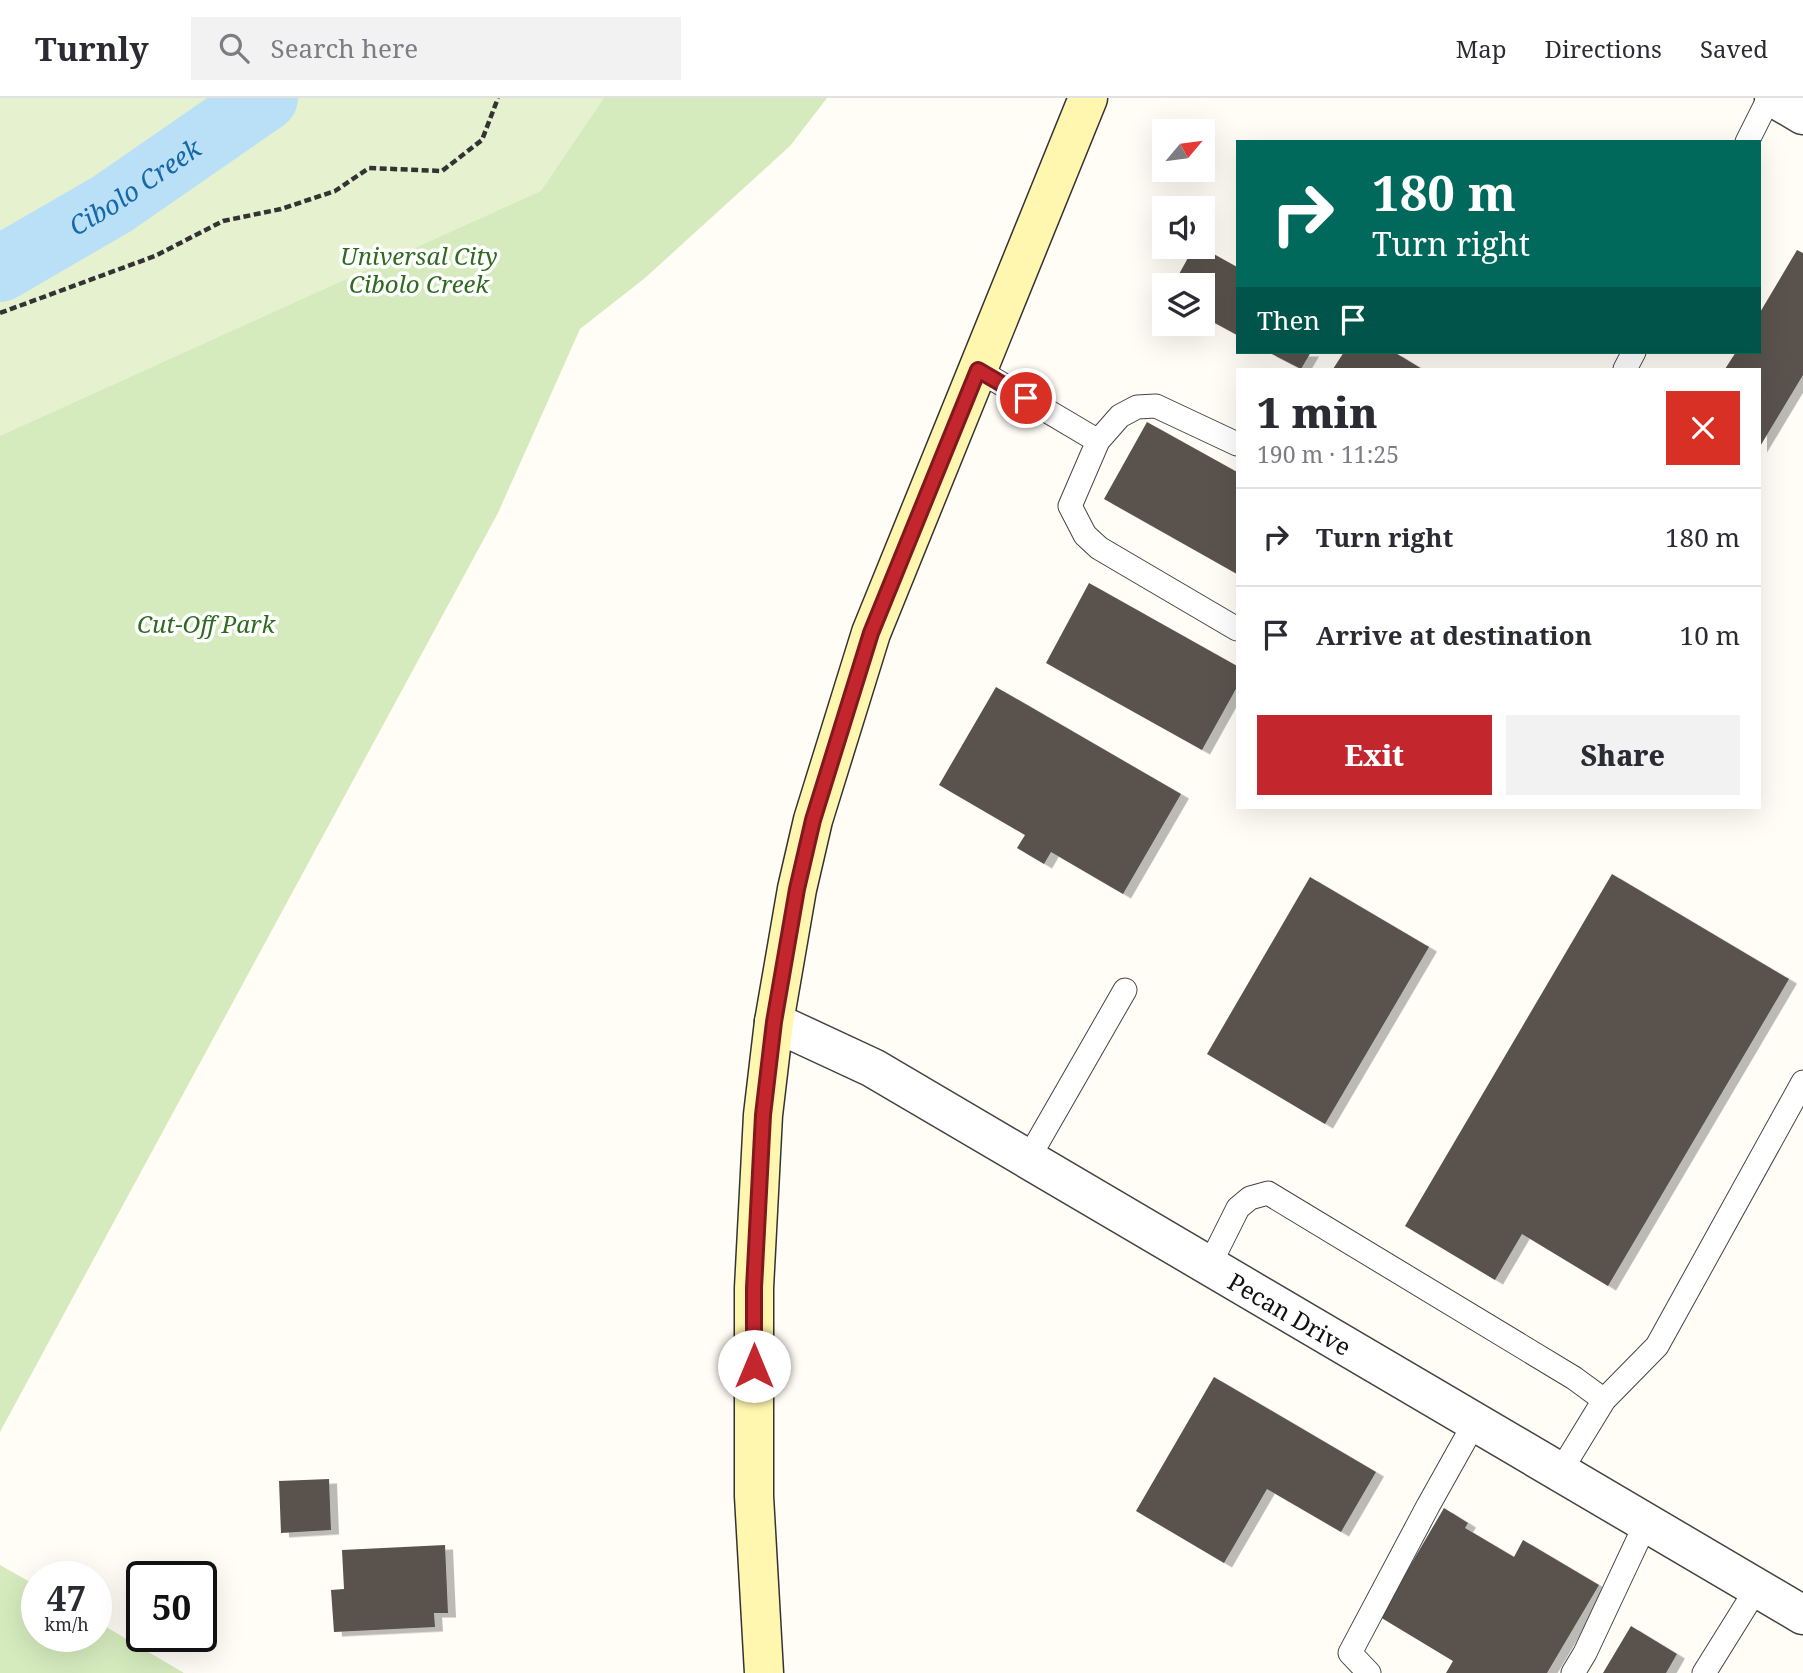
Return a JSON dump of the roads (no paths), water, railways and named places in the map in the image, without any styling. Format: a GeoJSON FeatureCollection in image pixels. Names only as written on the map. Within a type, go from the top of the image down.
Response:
{"type":"FeatureCollection","features":[{"type":"Feature","properties":{"kind":"main road"},"geometry":{"type":"LineString","coordinates":[[764,1673],[754,1496],[754,1288],[763,1115],[774,1022],[797,889],[813,820],[871,633],[1088,98]]}},
{"type":"Feature","properties":{"kind":"street"},"geometry":{"type":"LineString","coordinates":[[1774,98],[1803,115]]}},
{"type":"Feature","properties":{"kind":"street","name":"Pecan Drive"},"geometry":{"type":"LineString","coordinates":[[774,1022],[873,1068],[1803,1615]]}},
{"type":"Feature","properties":{"kind":"lane"},"geometry":{"type":"LineString","coordinates":[[1748,140],[1769,98]]}},
{"type":"Feature","properties":{"kind":"lane"},"geometry":{"type":"LineString","coordinates":[[978,370],[1098,441]]}},
{"type":"Feature","properties":{"kind":"lane"},"geometry":{"type":"LineString","coordinates":[[1236,444],[1156,406],[1137,407],[1120,416],[1098,441],[1070,506],[1085,535],[1099,548],[1236,628]]}},
{"type":"Feature","properties":{"kind":"lane"},"geometry":{"type":"LineString","coordinates":[[1028,1159],[1125,990]]}},
{"type":"Feature","properties":{"kind":"lane"},"geometry":{"type":"LineString","coordinates":[[1560,1472],[1604,1400],[1657,1346],[1803,1083]]}},
{"type":"Feature","properties":{"kind":"lane"},"geometry":{"type":"LineString","coordinates":[[1209,1266],[1238,1208],[1250,1198],[1268,1193],[1574,1378],[1604,1400]]}},
{"type":"Feature","properties":{"kind":"lane"},"geometry":{"type":"LineString","coordinates":[[1369,1673],[1350,1653],[1475,1422]]}},
{"type":"Feature","properties":{"kind":"lane"},"geometry":{"type":"LineString","coordinates":[[1573,1673],[1646,1523]]}},
{"type":"Feature","properties":{"kind":"lane"},"geometry":{"type":"LineString","coordinates":[[1704,1673],[1757,1588]]}},
{"type":"Feature","properties":{"kind":"waterway","name":"Cibolo Creek"},"geometry":{"type":"LineString","coordinates":[[0,269],[112,204],[265,98]]}},
{"type":"Feature","properties":{"kind":"park label","name":"Universal City Cibolo Creek"},"geometry":{"type":"Point","coordinates":[419,269]}},
{"type":"Feature","properties":{"kind":"park label","name":"Cut-Off Park"},"geometry":{"type":"Point","coordinates":[206,623]}}]}
